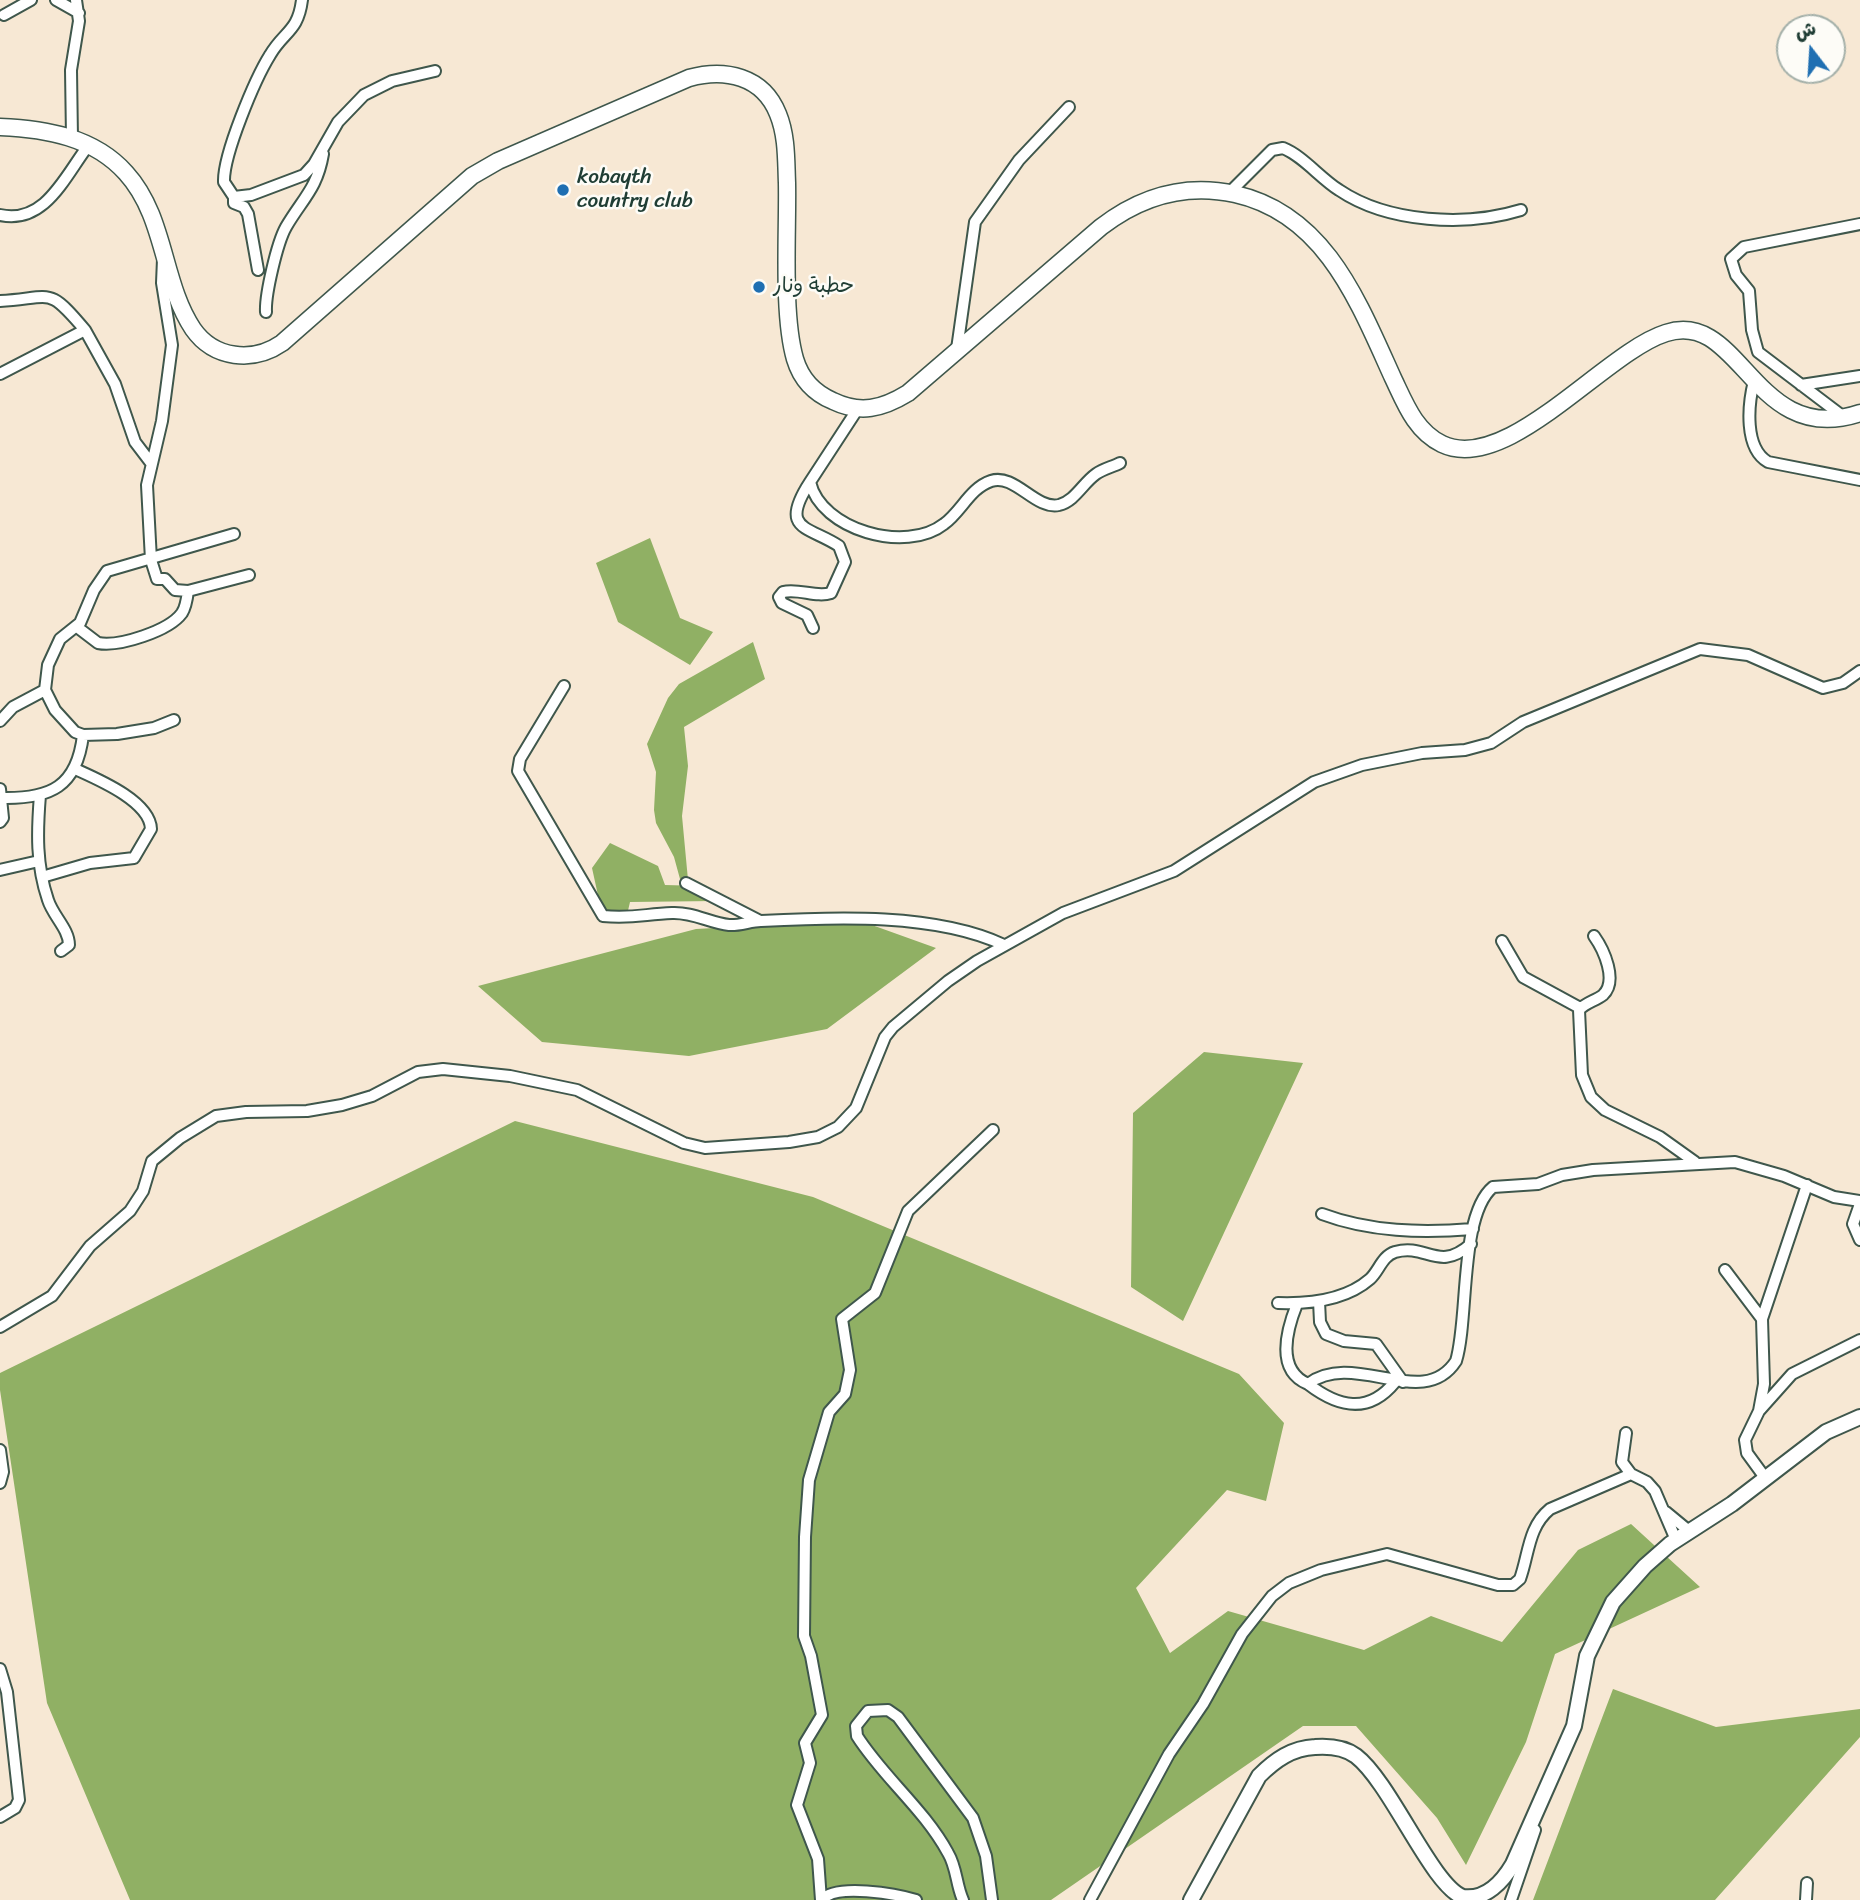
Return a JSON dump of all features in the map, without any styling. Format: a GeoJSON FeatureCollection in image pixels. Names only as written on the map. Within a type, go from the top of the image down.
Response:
{"type":"FeatureCollection","features":[{"type":"Feature","properties":{"kind":"main road"},"geometry":{"type":"LineString","coordinates":[[0,127],[40,130],[72,138],[113,162],[134,183],[151,213],[187,317],[210,346],[231,354],[262,354],[282,343],[446,196],[486,167],[689,78],[716,72],[743,77],[764,92],[772,102],[782,125],[786,151],[789,299],[795,359],[807,384],[817,393],[857,410],[878,408],[893,402],[1101,227],[1128,208],[1176,192],[1230,193],[1275,208],[1316,238],[1334,261],[1412,418],[1425,433],[1442,444],[1464,450],[1484,447],[1515,433],[1642,344],[1668,332],[1689,330],[1710,336],[1782,407],[1801,416],[1820,420],[1852,416]]}},
{"type":"Feature","properties":{"kind":"street"},"geometry":{"type":"LineString","coordinates":[[4,15],[31,0]]}},
{"type":"Feature","properties":{"kind":"street"},"geometry":{"type":"LineString","coordinates":[[56,0],[79,13]]}},
{"type":"Feature","properties":{"kind":"street"},"geometry":{"type":"LineString","coordinates":[[72,138],[71,70],[79,13],[76,0]]}},
{"type":"Feature","properties":{"kind":"street"},"geometry":{"type":"LineString","coordinates":[[257,270],[248,214],[244,207],[234,203],[234,197],[225,187],[223,175],[233,137],[270,55],[298,23],[302,0]]}},
{"type":"Feature","properties":{"kind":"street"},"geometry":{"type":"LineString","coordinates":[[234,197],[251,195],[304,174],[314,164],[325,141],[351,107],[371,90],[392,81],[435,71]]}},
{"type":"Feature","properties":{"kind":"street"},"geometry":{"type":"LineString","coordinates":[[957,349],[975,222],[1019,160],[1069,107]]}},
{"type":"Feature","properties":{"kind":"street"},"geometry":{"type":"LineString","coordinates":[[266,312],[265,298],[271,287],[275,256],[285,229],[319,179],[325,141]]}},
{"type":"Feature","properties":{"kind":"street"},"geometry":{"type":"LineString","coordinates":[[0,215],[20,217],[39,211],[88,146]]}},
{"type":"Feature","properties":{"kind":"street"},"geometry":{"type":"LineString","coordinates":[[1230,193],[1268,154],[1283,148],[1339,190],[1379,209],[1468,219],[1521,211]]}},
{"type":"Feature","properties":{"kind":"street"},"geometry":{"type":"LineString","coordinates":[[1852,416],[1801,385],[1758,352],[1752,330],[1749,291],[1735,275],[1731,259],[1744,247],[1860,224]]}},
{"type":"Feature","properties":{"kind":"street"},"geometry":{"type":"LineString","coordinates":[[164,249],[162,284],[172,334],[171,365],[147,485],[151,560],[157,579],[165,579],[175,590],[188,591],[249,575]]}},
{"type":"Feature","properties":{"kind":"street"},"geometry":{"type":"LineString","coordinates":[[0,301],[36,295],[49,296],[62,303],[85,330],[115,384],[135,442],[151,463]]}},
{"type":"Feature","properties":{"kind":"street"},"geometry":{"type":"LineString","coordinates":[[0,374],[85,330]]}},
{"type":"Feature","properties":{"kind":"street"},"geometry":{"type":"LineString","coordinates":[[1801,385],[1860,376]]}},
{"type":"Feature","properties":{"kind":"street"},"geometry":{"type":"LineString","coordinates":[[1754,381],[1751,394],[1752,436],[1760,457],[1768,462],[1860,480]]}},
{"type":"Feature","properties":{"kind":"street"},"geometry":{"type":"LineString","coordinates":[[813,628],[807,615],[782,603],[779,597],[783,592],[794,590],[824,595],[831,593],[845,562],[839,547],[810,534],[799,519],[799,502],[857,410]]}},
{"type":"Feature","properties":{"kind":"street"},"geometry":{"type":"LineString","coordinates":[[810,482],[816,500],[831,515],[864,531],[902,536],[920,535],[945,524],[971,496],[993,480],[1005,481],[1046,503],[1059,505],[1075,495],[1097,473],[1120,463]]}},
{"type":"Feature","properties":{"kind":"street"},"geometry":{"type":"LineString","coordinates":[[174,720],[136,732],[83,735],[66,725],[45,690],[48,666],[64,634],[77,627],[103,574],[234,534]]}},
{"type":"Feature","properties":{"kind":"street"},"geometry":{"type":"LineString","coordinates":[[77,627],[98,643],[128,640],[157,630],[178,617],[186,606],[188,591]]}},
{"type":"Feature","properties":{"kind":"street"},"geometry":{"type":"LineString","coordinates":[[0,1327],[52,1296],[90,1246],[130,1211],[143,1191],[152,1161],[180,1138],[216,1116],[246,1112],[307,1111],[342,1105],[372,1096],[418,1072],[443,1069],[510,1076],[577,1090],[684,1143],[705,1148],[808,1139],[838,1127],[856,1108],[885,1037],[893,1027],[948,981],[1004,945],[1063,913],[1174,871],[1314,782],[1362,765],[1409,755],[1465,750],[1491,743],[1523,722],[1689,651],[1711,648],[1748,655],[1823,688],[1843,683],[1860,671]]}},
{"type":"Feature","properties":{"kind":"street"},"geometry":{"type":"LineString","coordinates":[[564,686],[520,759],[518,771],[603,916],[631,919],[671,913],[686,914],[729,925],[760,921],[899,920],[960,928],[1004,945]]}},
{"type":"Feature","properties":{"kind":"street"},"geometry":{"type":"LineString","coordinates":[[0,721],[13,707],[45,690]]}},
{"type":"Feature","properties":{"kind":"street"},"geometry":{"type":"LineString","coordinates":[[0,822],[3,818],[1,793],[40,795],[58,788],[75,769],[83,735]]}},
{"type":"Feature","properties":{"kind":"street"},"geometry":{"type":"LineString","coordinates":[[41,877],[90,863],[134,858],[152,829],[150,820],[129,798],[75,769]]}},
{"type":"Feature","properties":{"kind":"street"},"geometry":{"type":"LineString","coordinates":[[40,795],[38,860],[53,914],[68,937],[69,945],[61,951]]}},
{"type":"Feature","properties":{"kind":"street"},"geometry":{"type":"LineString","coordinates":[[0,870],[38,860]]}},
{"type":"Feature","properties":{"kind":"street"},"geometry":{"type":"LineString","coordinates":[[686,883],[760,921]]}},
{"type":"Feature","properties":{"kind":"street"},"geometry":{"type":"LineString","coordinates":[[1580,1008],[1603,994],[1610,983],[1606,962],[1594,936]]}},
{"type":"Feature","properties":{"kind":"street"},"geometry":{"type":"LineString","coordinates":[[1503,941],[1523,977],[1580,1008]]}},
{"type":"Feature","properties":{"kind":"street"},"geometry":{"type":"LineString","coordinates":[[1580,1008],[1582,1075],[1591,1097],[1605,1110],[1660,1137],[1695,1162]]}},
{"type":"Feature","properties":{"kind":"street"},"geometry":{"type":"LineString","coordinates":[[916,1900],[874,1893],[834,1892],[822,1900],[818,1859],[797,1805],[810,1763],[805,1743],[822,1715],[811,1656],[804,1636],[805,1537],[809,1480],[829,1412],[845,1394],[850,1370],[842,1319],[875,1293],[908,1211],[993,1130]]}},
{"type":"Feature","properties":{"kind":"street"},"geometry":{"type":"LineString","coordinates":[[1308,1384],[1325,1374],[1343,1371],[1399,1382],[1439,1377],[1455,1361],[1474,1229],[1482,1202],[1493,1187],[1538,1184],[1576,1172],[1695,1162],[1735,1162],[1860,1203],[1853,1224],[1860,1240]]}},
{"type":"Feature","properties":{"kind":"street"},"geometry":{"type":"LineString","coordinates":[[1766,1479],[1745,1446],[1759,1411],[1763,1384],[1762,1320],[1807,1185]]}},
{"type":"Feature","properties":{"kind":"street"},"geometry":{"type":"LineString","coordinates":[[1322,1214],[1372,1228],[1433,1232],[1474,1229]]}},
{"type":"Feature","properties":{"kind":"street"},"geometry":{"type":"LineString","coordinates":[[1278,1303],[1319,1301],[1364,1284],[1385,1259],[1397,1252],[1443,1259],[1458,1255],[1471,1244]]}},
{"type":"Feature","properties":{"kind":"street"},"geometry":{"type":"LineString","coordinates":[[1725,1270],[1762,1320]]}},
{"type":"Feature","properties":{"kind":"street"},"geometry":{"type":"LineString","coordinates":[[1319,1301],[1320,1322],[1326,1335],[1343,1341],[1377,1344],[1399,1382]]}},
{"type":"Feature","properties":{"kind":"street"},"geometry":{"type":"LineString","coordinates":[[1297,1304],[1288,1334],[1287,1357],[1296,1377],[1336,1402],[1358,1404],[1382,1396],[1399,1382]]}},
{"type":"Feature","properties":{"kind":"street"},"geometry":{"type":"LineString","coordinates":[[1759,1411],[1792,1374],[1860,1340]]}},
{"type":"Feature","properties":{"kind":"street"},"geometry":{"type":"LineString","coordinates":[[1511,1900],[1548,1789],[1578,1734],[1587,1656],[1613,1602],[1645,1566],[1676,1540],[1766,1479],[1793,1454],[1826,1432],[1860,1417]]}},
{"type":"Feature","properties":{"kind":"street"},"geometry":{"type":"LineString","coordinates":[[1626,1433],[1622,1462],[1631,1475],[1647,1482],[1664,1509],[1676,1540]]}},
{"type":"Feature","properties":{"kind":"street"},"geometry":{"type":"LineString","coordinates":[[0,1450],[3,1472],[0,1483]]}},
{"type":"Feature","properties":{"kind":"street"},"geometry":{"type":"LineString","coordinates":[[1090,1900],[1162,1766],[1203,1704],[1242,1634],[1272,1596],[1289,1583],[1313,1573],[1387,1553],[1498,1585],[1513,1585],[1520,1579],[1530,1541],[1541,1516],[1560,1503],[1631,1475]]}},
{"type":"Feature","properties":{"kind":"street"},"geometry":{"type":"LineString","coordinates":[[1664,1509],[1689,1531]]}},
{"type":"Feature","properties":{"kind":"street"},"geometry":{"type":"LineString","coordinates":[[0,1669],[7,1692],[19,1800],[15,1808],[0,1817]]}},
{"type":"Feature","properties":{"kind":"street"},"geometry":{"type":"LineString","coordinates":[[963,1900],[954,1865],[943,1844],[898,1784],[857,1736],[856,1726],[868,1712],[888,1710],[898,1717],[968,1811],[982,1841],[992,1900]]}},
{"type":"Feature","properties":{"kind":"street"},"geometry":{"type":"LineString","coordinates":[[1191,1900],[1259,1776],[1274,1761],[1291,1752],[1328,1746],[1356,1756],[1370,1770],[1422,1850],[1457,1894],[1471,1898],[1486,1894],[1513,1864],[1579,1712]]}},
{"type":"Feature","properties":{"kind":"street"},"geometry":{"type":"LineString","coordinates":[[1806,1900],[1807,1883]]}},
{"type":"Feature","properties":{"kind":"green space"},"geometry":{"type":"Polygon","coordinates":[[[650,538],[680,618],[713,632],[690,665],[618,622],[596,563],[650,538]]]}},
{"type":"Feature","properties":{"kind":"green space"},"geometry":{"type":"Polygon","coordinates":[[[753,642],[765,679],[684,727],[688,766],[682,816],[688,880],[680,879],[674,857],[656,823],[656,772],[647,744],[668,698],[679,684],[753,642]]]}},
{"type":"Feature","properties":{"kind":"green space"},"geometry":{"type":"Polygon","coordinates":[[[610,843],[658,866],[665,885],[702,886],[715,901],[630,902],[627,915],[603,918],[592,868],[610,843]]]}},
{"type":"Feature","properties":{"kind":"green space"},"geometry":{"type":"Polygon","coordinates":[[[858,920],[936,948],[827,1029],[689,1056],[542,1042],[478,986],[696,929],[858,920]]]}},
{"type":"Feature","properties":{"kind":"green space"},"geometry":{"type":"Polygon","coordinates":[[[1204,1052],[1303,1063],[1183,1321],[1131,1287],[1133,1113],[1204,1052]]]}},
{"type":"Feature","properties":{"kind":"green space"},"geometry":{"type":"Polygon","coordinates":[[[515,1121],[813,1197],[1239,1374],[1284,1423],[1266,1501],[1227,1490],[1136,1588],[1170,1653],[1228,1611],[1364,1650],[1431,1616],[1502,1642],[1578,1550],[1631,1524],[1700,1587],[1555,1654],[1526,1742],[1466,1865],[1437,1818],[1356,1726],[1303,1726],[1051,1900],[130,1900],[47,1703],[0,1390],[0,1373],[515,1121]]]}},
{"type":"Feature","properties":{"kind":"green space"},"geometry":{"type":"Polygon","coordinates":[[[1613,1689],[1716,1727],[1860,1709],[1860,1737],[1715,1900],[1533,1900],[1613,1689]]]}},
{"type":"Feature","properties":{"kind":"place","name":"kobayth country club"},"geometry":{"type":"Point","coordinates":[563,190]}},
{"type":"Feature","properties":{"kind":"place","name":"حطبة ونار"},"geometry":{"type":"Point","coordinates":[759,287]}}]}
